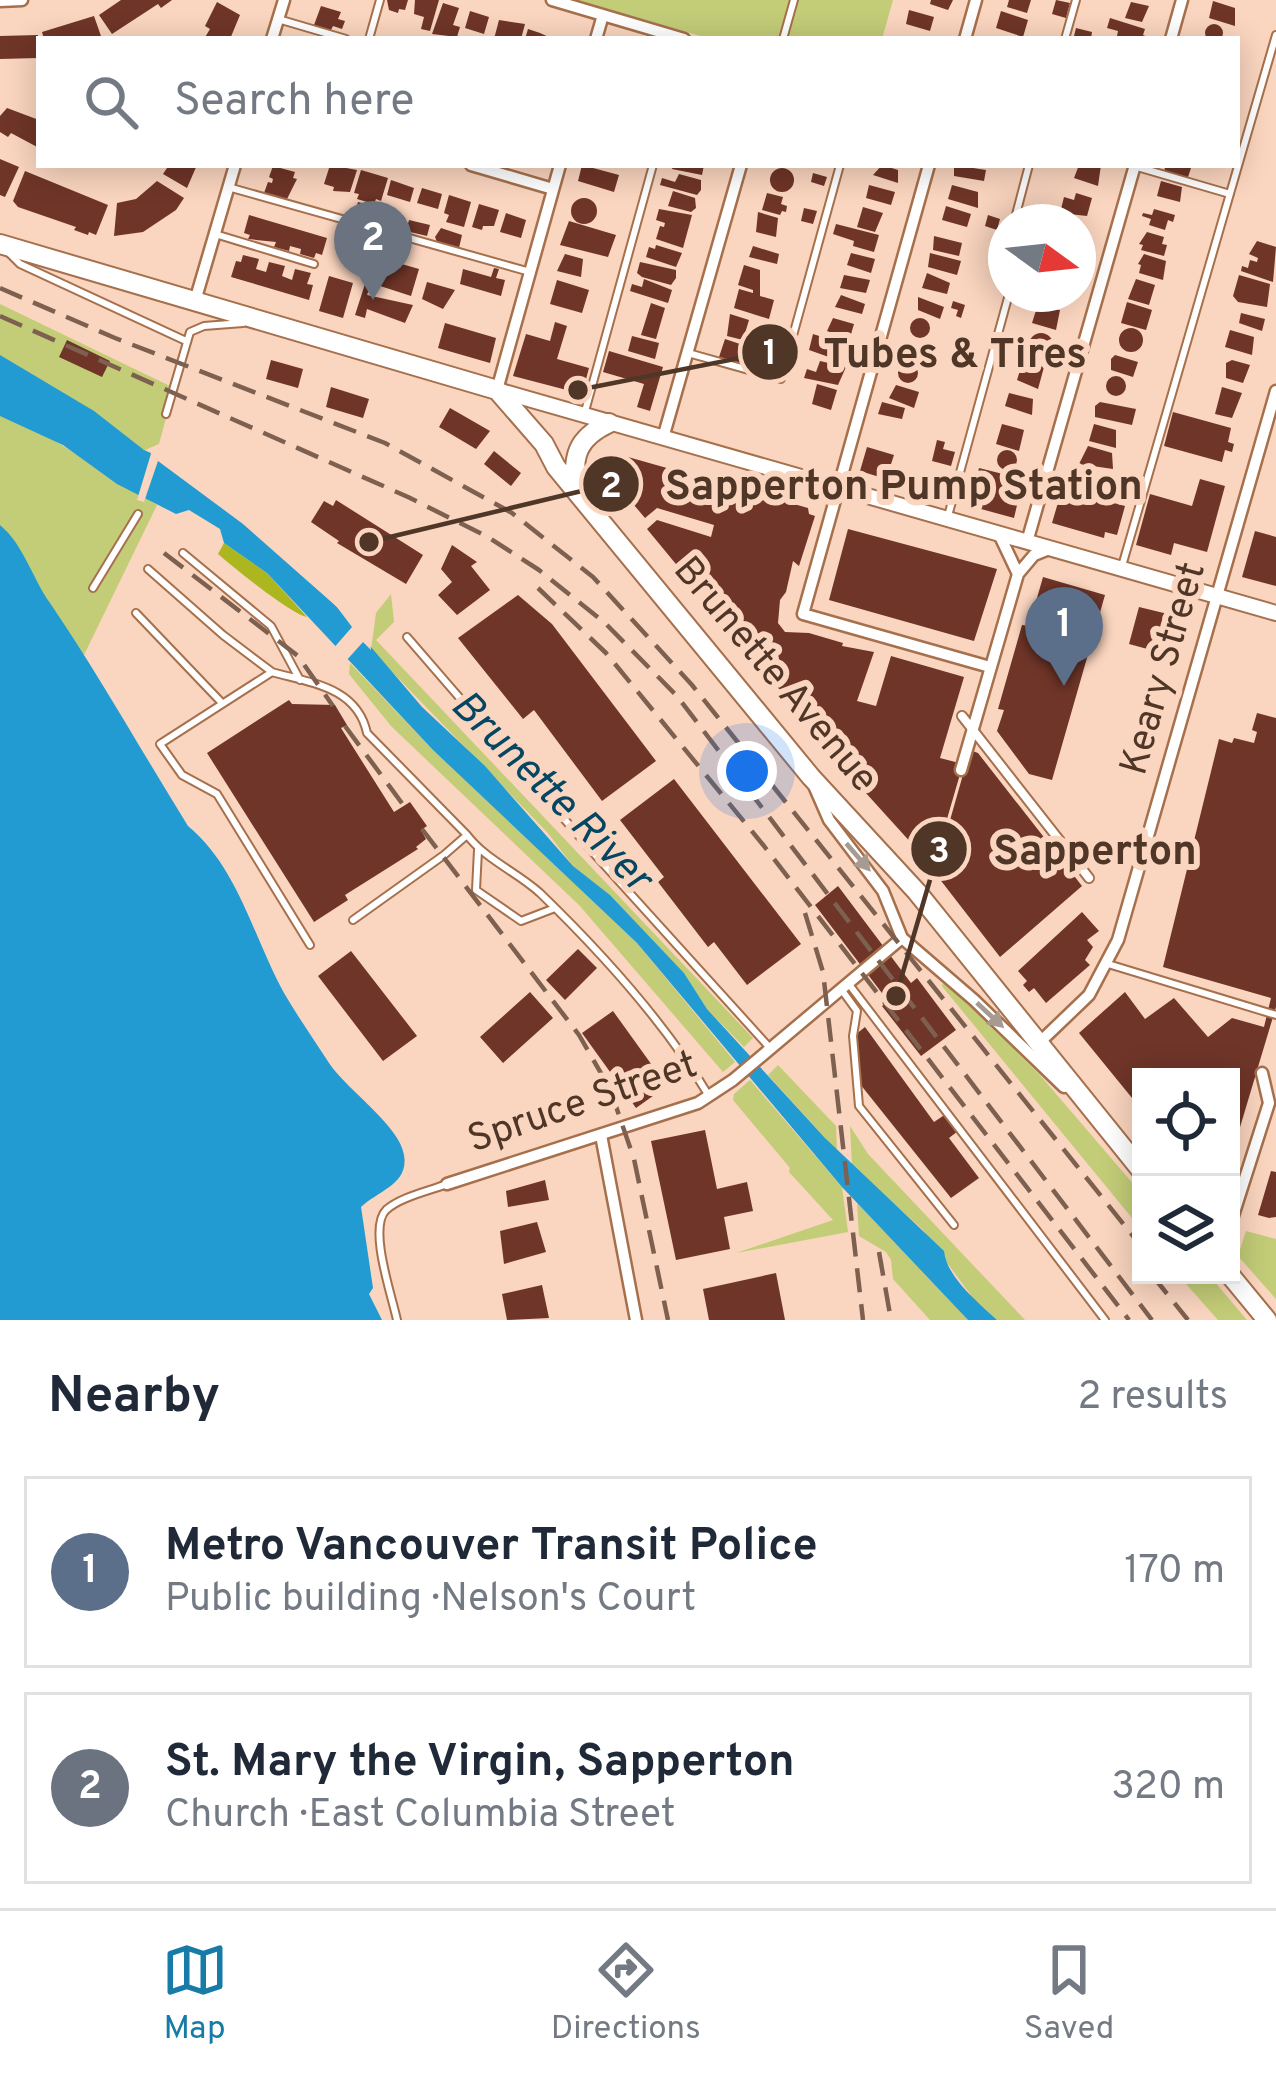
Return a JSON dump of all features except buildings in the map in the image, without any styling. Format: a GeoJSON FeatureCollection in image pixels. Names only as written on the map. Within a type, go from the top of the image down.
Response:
{"type":"FeatureCollection","features":[{"type":"Feature","properties":{"kind":"main road"},"geometry":{"type":"LineString","coordinates":[[0,244],[497,390]]}},
{"type":"Feature","properties":{"kind":"main road"},"geometry":{"type":"LineString","coordinates":[[464,380],[556,467]]}},
{"type":"Feature","properties":{"kind":"main road","name":"Brunette Avenue"},"geometry":{"type":"LineString","coordinates":[[497,390],[811,777],[917,892],[1132,1159]]}},
{"type":"Feature","properties":{"kind":"main road"},"geometry":{"type":"LineString","coordinates":[[576,489],[573,465],[580,444],[609,423]]}},
{"type":"Feature","properties":{"kind":"main road"},"geometry":{"type":"LineString","coordinates":[[1237,1284],[1267,1320]]}},
{"type":"Feature","properties":{"kind":"street"},"geometry":{"type":"LineString","coordinates":[[0,1],[22,0]]}},
{"type":"Feature","properties":{"kind":"street"},"geometry":{"type":"LineString","coordinates":[[273,36],[284,0]]}},
{"type":"Feature","properties":{"kind":"street"},"geometry":{"type":"LineString","coordinates":[[552,0],[674,36]]}},
{"type":"Feature","properties":{"kind":"street"},"geometry":{"type":"LineString","coordinates":[[966,36],[976,0]]}},
{"type":"Feature","properties":{"kind":"street"},"geometry":{"type":"LineString","coordinates":[[1172,36],[1182,0]]}},
{"type":"Feature","properties":{"kind":"street"},"geometry":{"type":"LineString","coordinates":[[597,36],[603,14]]}},
{"type":"Feature","properties":{"kind":"street"},"geometry":{"type":"LineString","coordinates":[[195,301],[234,168]]}},
{"type":"Feature","properties":{"kind":"street"},"geometry":{"type":"LineString","coordinates":[[481,168],[553,189]]}},
{"type":"Feature","properties":{"kind":"street"},"geometry":{"type":"LineString","coordinates":[[559,168],[497,390],[1276,613]]}},
{"type":"Feature","properties":{"kind":"street"},"geometry":{"type":"LineString","coordinates":[[663,438],[740,168]]}},
{"type":"Feature","properties":{"kind":"street"},"geometry":{"type":"LineString","coordinates":[[928,168],[803,614],[990,667]]}},
{"type":"Feature","properties":{"kind":"street"},"geometry":{"type":"LineString","coordinates":[[1028,542],[1132,168]]}},
{"type":"Feature","properties":{"kind":"street","name":"Keary Street"},"geometry":{"type":"LineString","coordinates":[[1040,1042],[1089,995],[1108,964],[1276,391]]}},
{"type":"Feature","properties":{"kind":"street"},"geometry":{"type":"LineString","coordinates":[[999,534],[1018,574]]}},
{"type":"Feature","properties":{"kind":"street"},"geometry":{"type":"LineString","coordinates":[[961,770],[1018,574],[1034,555],[1049,548]]}},
{"type":"Feature","properties":{"kind":"street"},"geometry":{"type":"LineString","coordinates":[[962,716],[1089,878]]}},
{"type":"Feature","properties":{"kind":"street"},"geometry":{"type":"LineString","coordinates":[[811,777],[829,820],[883,891],[902,938],[1097,1118]]}},
{"type":"Feature","properties":{"kind":"street","name":"Spruce Street"},"geometry":{"type":"LineString","coordinates":[[447,1184],[709,1096],[902,938]]}},
{"type":"Feature","properties":{"kind":"street"},"geometry":{"type":"LineString","coordinates":[[1240,1194],[1269,1103],[1262,1073]]}},
{"type":"Feature","properties":{"kind":"street"},"geometry":{"type":"LineString","coordinates":[[601,1136],[636,1320]]}},
{"type":"Feature","properties":{"kind":"lane"},"geometry":{"type":"LineString","coordinates":[[370,36],[380,0]]}},
{"type":"Feature","properties":{"kind":"lane"},"geometry":{"type":"LineString","coordinates":[[784,36],[794,0]]}},
{"type":"Feature","properties":{"kind":"lane"},"geometry":{"type":"LineString","coordinates":[[1066,36],[1076,0]]}},
{"type":"Feature","properties":{"kind":"lane"},"geometry":{"type":"LineString","coordinates":[[278,19],[336,36]]}},
{"type":"Feature","properties":{"kind":"lane"},"geometry":{"type":"LineString","coordinates":[[1240,159],[1276,35]]}},
{"type":"Feature","properties":{"kind":"lane"},"geometry":{"type":"LineString","coordinates":[[584,416],[652,168]]}},
{"type":"Feature","properties":{"kind":"lane"},"geometry":{"type":"LineString","coordinates":[[688,353],[781,379],[839,168]]}},
{"type":"Feature","properties":{"kind":"lane"},"geometry":{"type":"LineString","coordinates":[[1019,204],[1028,168]]}},
{"type":"Feature","properties":{"kind":"lane"},"geometry":{"type":"LineString","coordinates":[[1143,168],[1230,194]]}},
{"type":"Feature","properties":{"kind":"lane"},"geometry":{"type":"LineString","coordinates":[[1121,569],[1238,168]]}},
{"type":"Feature","properties":{"kind":"lane"},"geometry":{"type":"LineString","coordinates":[[229,187],[530,272]]}},
{"type":"Feature","properties":{"kind":"lane"},"geometry":{"type":"LineString","coordinates":[[215,234],[314,264]]}},
{"type":"Feature","properties":{"kind":"lane"},"geometry":{"type":"LineString","coordinates":[[0,244],[20,264],[186,340]]}},
{"type":"Feature","properties":{"kind":"lane"},"geometry":{"type":"LineString","coordinates":[[947,520],[1004,312]]}},
{"type":"Feature","properties":{"kind":"lane"},"geometry":{"type":"LineString","coordinates":[[166,414],[186,340],[196,327],[265,321]]}},
{"type":"Feature","properties":{"kind":"lane"},"geometry":{"type":"LineString","coordinates":[[93,588],[138,514]]}},
{"type":"Feature","properties":{"kind":"lane"},"geometry":{"type":"LineString","coordinates":[[183,554],[271,626],[299,680]]}},
{"type":"Feature","properties":{"kind":"lane"},"geometry":{"type":"LineString","coordinates":[[148,568],[272,672],[338,689],[364,719],[367,733],[478,850],[516,872],[633,992],[709,1096]]}},
{"type":"Feature","properties":{"kind":"lane"},"geometry":{"type":"LineString","coordinates":[[136,613],[221,702]]}},
{"type":"Feature","properties":{"kind":"lane"},"geometry":{"type":"LineString","coordinates":[[406,637],[765,1052]]}},
{"type":"Feature","properties":{"kind":"lane"},"geometry":{"type":"LineString","coordinates":[[272,672],[160,744],[182,776],[218,794],[310,945]]}},
{"type":"Feature","properties":{"kind":"lane"},"geometry":{"type":"LineString","coordinates":[[353,920],[467,835]]}},
{"type":"Feature","properties":{"kind":"lane"},"geometry":{"type":"LineString","coordinates":[[478,850],[476,890],[521,921],[554,908]]}},
{"type":"Feature","properties":{"kind":"lane"},"geometry":{"type":"LineString","coordinates":[[1108,964],[1276,1015]]}},
{"type":"Feature","properties":{"kind":"lane"},"geometry":{"type":"LineString","coordinates":[[844,986],[856,1011],[853,1036],[860,1106],[954,1225]]}},
{"type":"Feature","properties":{"kind":"lane"},"geometry":{"type":"LineString","coordinates":[[844,986],[1105,1320]]}},
{"type":"Feature","properties":{"kind":"lane"},"geometry":{"type":"LineString","coordinates":[[397,1320],[378,1236],[382,1216],[392,1206],[447,1184]]}},
{"type":"Feature","properties":{"kind":"green space"},"geometry":{"type":"Polygon","coordinates":[[[575,0],[893,0],[883,36],[701,36],[575,0]]]}},
{"type":"Feature","properties":{"kind":"green space"},"geometry":{"type":"Polygon","coordinates":[[[0,304],[174,388],[159,444],[145,450],[164,468],[0,378],[0,304]]]}},
{"type":"Feature","properties":{"kind":"green space"},"geometry":{"type":"Polygon","coordinates":[[[0,406],[157,505],[83,657],[0,525],[0,406]]]}},
{"type":"Feature","properties":{"kind":"green space"},"geometry":{"type":"Polygon","coordinates":[[[391,594],[394,622],[376,640],[753,1038],[744,1047],[707,1009],[684,973],[610,895],[573,866],[547,832],[371,650],[376,613],[391,594]]]}},
{"type":"Feature","properties":{"kind":"green space"},"geometry":{"type":"Polygon","coordinates":[[[350,663],[433,750],[637,943],[735,1062],[723,1072],[579,905],[391,726],[349,674],[350,663]]]}},
{"type":"Feature","properties":{"kind":"green space"},"geometry":{"type":"Polygon","coordinates":[[[947,983],[1039,1074],[1132,1182],[1132,1218],[941,985],[947,983]]]}},
{"type":"Feature","properties":{"kind":"green space"},"geometry":{"type":"Polygon","coordinates":[[[778,1065],[836,1126],[837,1151],[768,1075],[778,1065]]]}},
{"type":"Feature","properties":{"kind":"green space"},"geometry":{"type":"Polygon","coordinates":[[[750,1080],[842,1187],[848,1232],[736,1253],[833,1220],[733,1100],[750,1080]]]}},
{"type":"Feature","properties":{"kind":"green space"},"geometry":{"type":"Polygon","coordinates":[[[850,1126],[868,1154],[1025,1320],[997,1320],[973,1298],[922,1229],[852,1166],[850,1126]]]}},
{"type":"Feature","properties":{"kind":"green space"},"geometry":{"type":"Polygon","coordinates":[[[857,1203],[968,1320],[930,1320],[893,1279],[886,1252],[859,1236],[857,1203]]]}},
{"type":"Feature","properties":{"kind":"green space"},"geometry":{"type":"Polygon","coordinates":[[[1246,1231],[1276,1239],[1276,1299],[1240,1258],[1246,1231]]]}},
{"type":"Feature","properties":{"kind":"green space"},"geometry":{"type":"Polygon","coordinates":[[[1186,1284],[1217,1284],[1247,1320],[1218,1320],[1186,1284]]]}},
{"type":"Feature","properties":{"kind":"shaded area"},"geometry":{"type":"Polygon","coordinates":[[[224,543],[267,573],[307,617],[218,554],[224,543]]]}},
{"type":"Feature","properties":{"kind":"water"},"geometry":{"type":"Polygon","coordinates":[[[0,355],[94,411],[144,450],[246,515],[337,607],[422,707],[485,766],[573,866],[610,895],[684,973],[707,1009],[825,1138],[944,1251],[957,1280],[997,1320],[968,1320],[842,1187],[637,943],[433,750],[267,573],[224,543],[220,529],[189,510],[176,514],[117,484],[63,445],[0,416],[0,355]]]}},
{"type":"Feature","properties":{"kind":"water"},"geometry":{"type":"Polygon","coordinates":[[[0,525],[22,552],[188,826],[220,862],[300,1020],[337,1074],[400,1144],[402,1173],[361,1207],[373,1288],[369,1294],[382,1320],[0,1320],[0,525]]]}},
{"type":"Feature","properties":{"kind":"pier"},"geometry":{"type":"Polygon","coordinates":[[[153,447],[250,510],[265,529],[302,556],[370,640],[371,650],[363,642],[345,662],[332,650],[352,627],[337,607],[243,524],[158,461],[144,502],[137,500],[153,447]]]}},
{"type":"Feature","properties":{"kind":"railway"},"geometry":{"type":"LineString","coordinates":[[0,288],[385,443],[512,513],[593,577],[692,685],[1132,1235]]}},
{"type":"Feature","properties":{"kind":"railway"},"geometry":{"type":"LineString","coordinates":[[0,316],[488,537],[539,570],[605,623],[677,696],[1152,1320]]}},
{"type":"Feature","properties":{"kind":"railway"},"geometry":{"type":"LineString","coordinates":[[164,553],[298,656],[333,706]]}},
{"type":"Feature","properties":{"kind":"railway"},"geometry":{"type":"LineString","coordinates":[[538,588],[606,653],[764,846],[1129,1320]]}},
{"type":"Feature","properties":{"kind":"railway"},"geometry":{"type":"LineString","coordinates":[[345,726],[404,806]]}},
{"type":"Feature","properties":{"kind":"railway"},"geometry":{"type":"LineString","coordinates":[[422,829],[579,1035],[610,1089],[634,1159],[668,1320]]}},
{"type":"Feature","properties":{"kind":"railway"},"geometry":{"type":"LineString","coordinates":[[805,913],[823,972],[863,1320]]}},
{"type":"Feature","properties":{"kind":"railway"},"geometry":{"type":"LineString","coordinates":[[879,1252],[891,1320]]}},
{"type":"Feature","properties":{"kind":"railway"},"geometry":{"type":"LineString","coordinates":[[1159,1284],[1188,1320]]}},
{"type":"Feature","properties":{"kind":"place","name":"St. Mary the Virgin, Sapperton"},"geometry":{"type":"Point","coordinates":[373,300]}},
{"type":"Feature","properties":{"kind":"place","name":"Tubes & Tires"},"geometry":{"type":"Point","coordinates":[578,390]}},
{"type":"Feature","properties":{"kind":"place","name":"Sapperton Pump Station"},"geometry":{"type":"Point","coordinates":[369,542]}},
{"type":"Feature","properties":{"kind":"place","name":"Metro Vancouver Transit Police"},"geometry":{"type":"Point","coordinates":[1064,686]}},
{"type":"Feature","properties":{"kind":"place","name":"Sapperton"},"geometry":{"type":"Point","coordinates":[896,996]}},
{"type":"Feature","properties":{"kind":"water label","name":"Brunette River"},"geometry":{"type":"Point","coordinates":[550,793]}}]}
